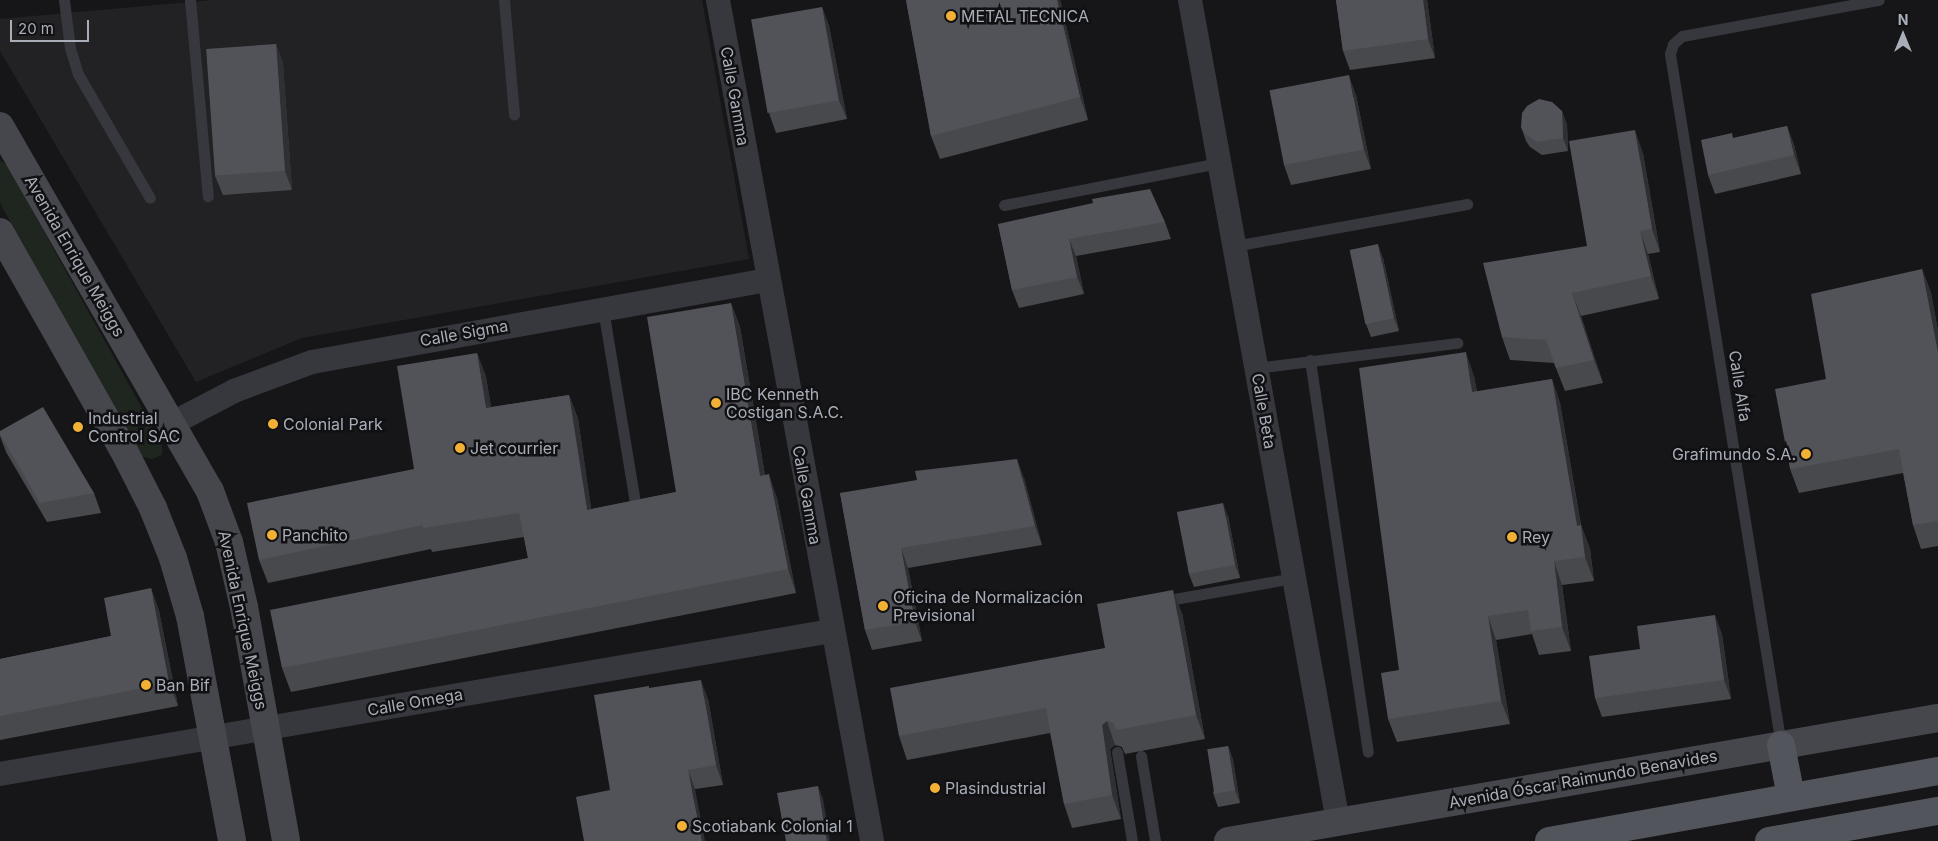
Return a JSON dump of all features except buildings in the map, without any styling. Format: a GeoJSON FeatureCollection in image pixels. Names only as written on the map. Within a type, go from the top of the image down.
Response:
{"type":"FeatureCollection","features":[{"type":"Feature","properties":{"kind":"main road","name":"Avenida Enrique Meiggs"},"geometry":{"type":"LineString","coordinates":[[2,133],[210,491],[228,542],[266,728],[286,841]]}},
{"type":"Feature","properties":{"kind":"main road"},"geometry":{"type":"LineString","coordinates":[[0,232],[153,508],[173,558],[190,616],[232,841]]}},
{"type":"Feature","properties":{"kind":"main road","name":"Avenida Óscar Raimundo Benavides"},"geometry":{"type":"LineString","coordinates":[[1228,841],[1938,718]]}},
{"type":"Feature","properties":{"kind":"main road"},"geometry":{"type":"LineString","coordinates":[[1781,745],[1791,797]]}},
{"type":"Feature","properties":{"kind":"main road"},"geometry":{"type":"LineString","coordinates":[[1549,841],[1938,771]]}},
{"type":"Feature","properties":{"kind":"main road"},"geometry":{"type":"LineString","coordinates":[[1769,841],[1845,833],[1938,811]]}},
{"type":"Feature","properties":{"kind":"street","name":"Calle Gamma"},"geometry":{"type":"LineString","coordinates":[[718,0],[831,631],[872,841]]}},
{"type":"Feature","properties":{"kind":"street","name":"Calle Beta"},"geometry":{"type":"LineString","coordinates":[[1190,0],[1338,822]]}},
{"type":"Feature","properties":{"kind":"street","name":"Calle Sigma"},"geometry":{"type":"LineString","coordinates":[[171,424],[234,391],[312,362],[768,280]]}},
{"type":"Feature","properties":{"kind":"street","name":"Calle Omega"},"geometry":{"type":"LineString","coordinates":[[0,774],[831,631]]}},
{"type":"Feature","properties":{"kind":"lane"},"geometry":{"type":"LineString","coordinates":[[64,0],[70,48],[78,74],[150,198]]}},
{"type":"Feature","properties":{"kind":"lane"},"geometry":{"type":"LineString","coordinates":[[190,0],[208,196]]}},
{"type":"Feature","properties":{"kind":"lane"},"geometry":{"type":"LineString","coordinates":[[504,0],[514,115]]}},
{"type":"Feature","properties":{"kind":"lane","name":"Calle Alfa"},"geometry":{"type":"LineString","coordinates":[[1781,745],[1670,54],[1673,44],[1682,36],[1879,0]]}},
{"type":"Feature","properties":{"kind":"lane"},"geometry":{"type":"LineString","coordinates":[[1004,205],[1219,163]]}},
{"type":"Feature","properties":{"kind":"lane"},"geometry":{"type":"LineString","coordinates":[[1234,246],[1467,204]]}},
{"type":"Feature","properties":{"kind":"lane"},"geometry":{"type":"LineString","coordinates":[[602,309],[636,510]]}},
{"type":"Feature","properties":{"kind":"lane"},"geometry":{"type":"LineString","coordinates":[[1256,368],[1457,343]]}},
{"type":"Feature","properties":{"kind":"lane"},"geometry":{"type":"LineString","coordinates":[[1310,360],[1368,752]]}},
{"type":"Feature","properties":{"kind":"lane"},"geometry":{"type":"LineString","coordinates":[[1146,604],[1294,578]]}},
{"type":"Feature","properties":{"kind":"lane"},"geometry":{"type":"LineString","coordinates":[[1117,752],[1132,841]]}},
{"type":"Feature","properties":{"kind":"lane"},"geometry":{"type":"LineString","coordinates":[[1141,756],[1155,841]]}},
{"type":"Feature","properties":{"kind":"shaded area"},"geometry":{"type":"Polygon","coordinates":[[[212,0],[702,0],[749,259],[302,338],[196,382],[0,51],[0,19],[212,0]]]}},
{"type":"Feature","properties":{"kind":"shaded area"},"geometry":{"type":"Polygon","coordinates":[[[0,160],[7,165],[162,444],[162,455],[152,459],[140,456],[0,203],[0,160]]]}},
{"type":"Feature","properties":{"kind":"place","name":"METAL TECNICA"},"geometry":{"type":"Point","coordinates":[951,16]}},
{"type":"Feature","properties":{"kind":"place","name":"IBC Kenneth Costigan S.A.C."},"geometry":{"type":"Point","coordinates":[716,403]}},
{"type":"Feature","properties":{"kind":"place","name":"Colonial Park"},"geometry":{"type":"Point","coordinates":[273,424]}},
{"type":"Feature","properties":{"kind":"place","name":"Industrial Control SAC"},"geometry":{"type":"Point","coordinates":[78,427]}},
{"type":"Feature","properties":{"kind":"place","name":"Jet courrier"},"geometry":{"type":"Point","coordinates":[460,448]}},
{"type":"Feature","properties":{"kind":"place","name":"Grafimundo S.A."},"geometry":{"type":"Point","coordinates":[1806,454]}},
{"type":"Feature","properties":{"kind":"place","name":"Panchito"},"geometry":{"type":"Point","coordinates":[272,535]}},
{"type":"Feature","properties":{"kind":"place","name":"Rey"},"geometry":{"type":"Point","coordinates":[1512,537]}},
{"type":"Feature","properties":{"kind":"place","name":"Oficina de Normalización Previsional"},"geometry":{"type":"Point","coordinates":[883,606]}},
{"type":"Feature","properties":{"kind":"place","name":"Ban Bif"},"geometry":{"type":"Point","coordinates":[146,685]}},
{"type":"Feature","properties":{"kind":"place","name":"Plasindustrial"},"geometry":{"type":"Point","coordinates":[935,788]}},
{"type":"Feature","properties":{"kind":"place","name":"Scotiabank Colonial 1"},"geometry":{"type":"Point","coordinates":[682,826]}}]}
